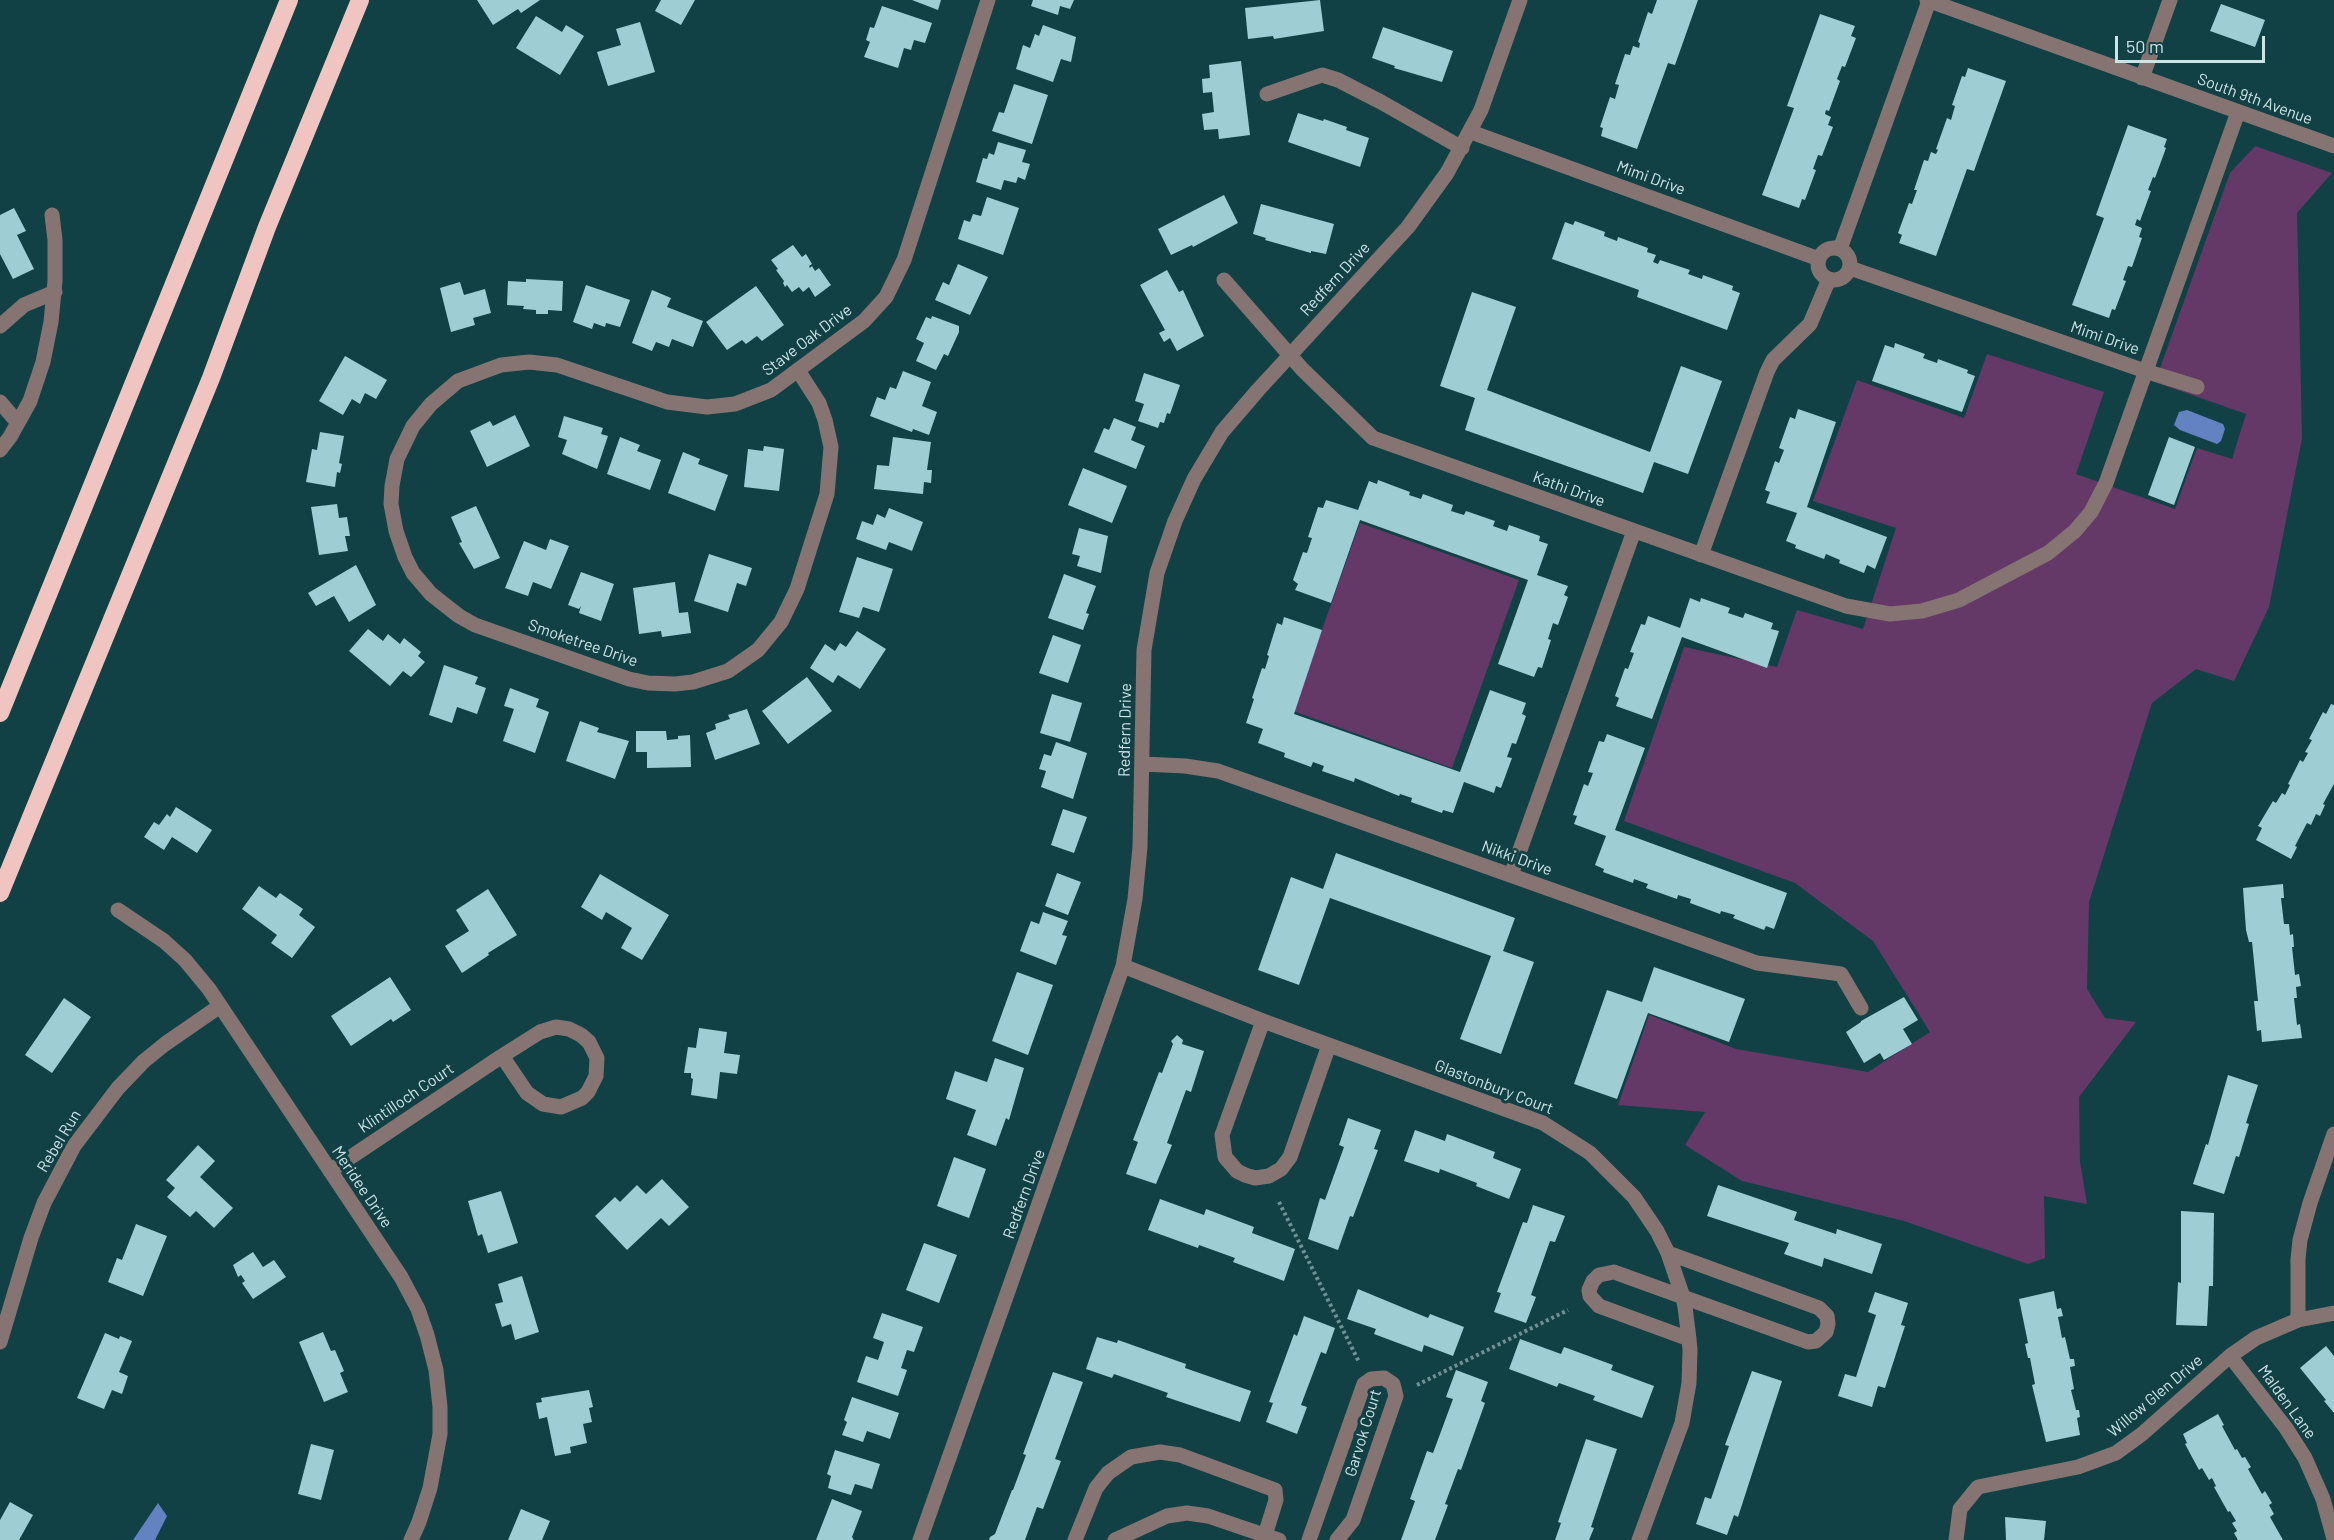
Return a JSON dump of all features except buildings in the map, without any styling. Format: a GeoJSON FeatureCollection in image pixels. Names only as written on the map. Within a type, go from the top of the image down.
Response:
{"type":"FeatureCollection","features":[{"type":"Feature","properties":{"kind":"highway"},"geometry":{"type":"LineString","coordinates":[[0,714],[290,0]]}},
{"type":"Feature","properties":{"kind":"highway"},"geometry":{"type":"LineString","coordinates":[[0,893],[211,378],[267,227],[360,0]]}},
{"type":"Feature","properties":{"kind":"street","name":"Stave Oak Drive"},"geometry":{"type":"LineString","coordinates":[[400,450],[413,426],[431,404],[458,381],[501,365],[529,362],[557,365],[667,402],[707,407],[735,404],[771,390],[799,372],[864,321],[886,297],[894,283],[904,260],[988,0]]}},
{"type":"Feature","properties":{"kind":"street","name":"Redfern Drive"},"geometry":{"type":"LineString","coordinates":[[920,1540],[1124,966],[1139,868],[1144,650],[1162,555],[1178,512],[1207,455],[1244,405],[1408,226],[1437,189],[1471,132],[1520,0]]}},
{"type":"Feature","properties":{"kind":"street"},"geometry":{"type":"LineString","coordinates":[[1840,249],[1928,0]]}},
{"type":"Feature","properties":{"kind":"street","name":"South 9th Avenue"},"geometry":{"type":"LineString","coordinates":[[1928,0],[2334,146]]}},
{"type":"Feature","properties":{"kind":"street"},"geometry":{"type":"LineString","coordinates":[[2142,78],[2170,0]]}},
{"type":"Feature","properties":{"kind":"street"},"geometry":{"type":"LineString","coordinates":[[1267,94],[1322,75],[1338,80],[1381,102],[1462,148]]}},
{"type":"Feature","properties":{"kind":"street","name":"Mimi Drive"},"geometry":{"type":"LineString","coordinates":[[2145,371],[2238,112]]}},
{"type":"Feature","properties":{"kind":"street","name":"Mimi Drive"},"geometry":{"type":"LineString","coordinates":[[1471,132],[1820,258]]}},
{"type":"Feature","properties":{"kind":"street"},"geometry":{"type":"LineString","coordinates":[[0,450],[30,401],[43,362],[55,292],[55,240],[52,215]]}},
{"type":"Feature","properties":{"kind":"street"},"geometry":{"type":"LineString","coordinates":[[1829,249],[1840,249],[1848,255],[1850,268],[1841,279],[1829,279],[1819,270],[1820,258],[1829,249]]}},
{"type":"Feature","properties":{"kind":"street","name":"Mimi Drive"},"geometry":{"type":"LineString","coordinates":[[1850,268],[2197,387]]}},
{"type":"Feature","properties":{"kind":"street"},"geometry":{"type":"LineString","coordinates":[[1701,555],[1767,372],[1773,360],[1810,324],[1829,279]]}},
{"type":"Feature","properties":{"kind":"street","name":"Kathi Drive"},"geometry":{"type":"LineString","coordinates":[[1224,280],[1312,380],[1373,438],[1701,555],[1864,610],[1901,614],[1946,605],[2048,554],[2066,540],[2091,512],[2106,483],[2145,371]]}},
{"type":"Feature","properties":{"kind":"street"},"geometry":{"type":"LineString","coordinates":[[0,326],[24,305],[55,292]]}},
{"type":"Feature","properties":{"kind":"street","name":"Smoketree Drive"},"geometry":{"type":"LineString","coordinates":[[400,450],[392,486],[396,531],[413,573],[444,606],[475,625],[629,679],[648,683],[693,682],[728,671],[758,650],[781,622],[796,589],[827,494],[831,447],[819,403],[799,372]]}},
{"type":"Feature","properties":{"kind":"street"},"geometry":{"type":"LineString","coordinates":[[0,402],[18,423]]}},
{"type":"Feature","properties":{"kind":"street"},"geometry":{"type":"LineString","coordinates":[[1511,875],[1634,531]]}},
{"type":"Feature","properties":{"kind":"street","name":"Nikki Drive"},"geometry":{"type":"LineString","coordinates":[[1143,764],[1185,766],[1218,771],[1757,963],[1841,974],[1862,1008]]}},
{"type":"Feature","properties":{"kind":"street","name":"Meridee Drive"},"geometry":{"type":"LineString","coordinates":[[118,910],[158,935],[197,974],[401,1277],[424,1326],[436,1370],[440,1407],[437,1452],[426,1505],[411,1540]]}},
{"type":"Feature","properties":{"kind":"street","name":"Glastonbury Court"},"geometry":{"type":"LineString","coordinates":[[1124,966],[1263,1022],[1526,1116],[1565,1135],[1597,1159],[1634,1197],[1657,1230],[1668,1253],[1683,1297],[1689,1339],[1689,1383],[1682,1423],[1639,1540]]}},
{"type":"Feature","properties":{"kind":"street","name":"Rebel Run"},"geometry":{"type":"LineString","coordinates":[[0,1342],[31,1238],[44,1203],[74,1146],[100,1109],[144,1061],[220,1006]]}},
{"type":"Feature","properties":{"kind":"street"},"geometry":{"type":"LineString","coordinates":[[1263,1022],[1222,1135],[1225,1157],[1237,1171],[1245,1175],[1255,1178],[1269,1176],[1281,1169],[1290,1157],[1329,1045]]}},
{"type":"Feature","properties":{"kind":"street","name":"Klintilloch Court"},"geometry":{"type":"LineString","coordinates":[[330,1170],[502,1056],[547,1028],[565,1028],[578,1032],[589,1042],[597,1058],[596,1076],[588,1092],[582,1098],[569,1105],[551,1106],[539,1102],[527,1093],[502,1056]]}},
{"type":"Feature","properties":{"kind":"street"},"geometry":{"type":"LineString","coordinates":[[2298,1320],[2300,1240],[2334,1134]]}},
{"type":"Feature","properties":{"kind":"street"},"geometry":{"type":"LineString","coordinates":[[1668,1253],[1816,1306],[1824,1312],[1828,1324],[1823,1336],[1816,1341],[1808,1342],[1609,1272],[1599,1275],[1589,1290],[1590,1296],[1599,1306],[1689,1339]]}},
{"type":"Feature","properties":{"kind":"street","name":"Willow Glen Drive"},"geometry":{"type":"LineString","coordinates":[[1956,1540],[1960,1509],[1978,1487],[2078,1467],[2116,1453],[2142,1434],[2230,1356],[2256,1338],[2298,1320],[2334,1313]]}},
{"type":"Feature","properties":{"kind":"street","name":"Malden Lane"},"geometry":{"type":"LineString","coordinates":[[2230,1356],[2286,1428],[2305,1458],[2323,1498],[2334,1539]]}},
{"type":"Feature","properties":{"kind":"street","name":"Garvok Court"},"geometry":{"type":"LineString","coordinates":[[1309,1540],[1364,1384],[1371,1379],[1381,1377],[1393,1384],[1396,1396],[1353,1520],[1346,1532],[1337,1540]]}},
{"type":"Feature","properties":{"kind":"street"},"geometry":{"type":"LineString","coordinates":[[1075,1540],[1096,1488],[1108,1473],[1131,1457],[1160,1452],[1180,1455],[1275,1490],[1272,1537],[1208,1516],[1187,1513],[1167,1516],[1114,1540]]}},
{"type":"Feature","properties":{"kind":"path"},"geometry":{"type":"LineString","coordinates":[[1280,1202],[1359,1362]]}},
{"type":"Feature","properties":{"kind":"path"},"geometry":{"type":"LineString","coordinates":[[1418,1385],[1568,1310]]}},
{"type":"Feature","properties":{"kind":"shaded area"},"geometry":{"type":"Polygon","coordinates":[[[2255,146],[2332,173],[2297,213],[2302,438],[2269,607],[2234,681],[2196,669],[2152,703],[2089,902],[2087,989],[2105,1018],[2136,1022],[2079,1097],[2080,1162],[2087,1204],[2044,1196],[2045,1258],[2028,1264],[1904,1221],[1742,1181],[1685,1145],[1705,1112],[1618,1105],[1649,1015],[1736,1049],[1868,1072],[1930,1032],[1873,941],[1795,883],[1624,821],[1684,647],[1777,667],[1797,610],[1863,629],[1896,528],[1813,501],[1857,380],[1964,418],[1987,354],[2104,392],[2076,474],[2175,509],[2197,448],[2232,459],[2246,414],[2155,382],[2230,173],[2255,146]]]}},
{"type":"Feature","properties":{"kind":"shaded area"},"geometry":{"type":"Polygon","coordinates":[[[1360,523],[1519,580],[1452,768],[1293,711],[1360,523]]]}},
{"type":"Feature","properties":{"kind":"water"},"geometry":{"type":"Polygon","coordinates":[[[2187,410],[2223,424],[2225,429],[2221,441],[2217,444],[2180,430],[2174,425],[2179,412],[2187,410]]]}},
{"type":"Feature","properties":{"kind":"water"},"geometry":{"type":"Polygon","coordinates":[[[158,1503],[167,1516],[155,1540],[133,1540],[158,1503]]]}}]}
